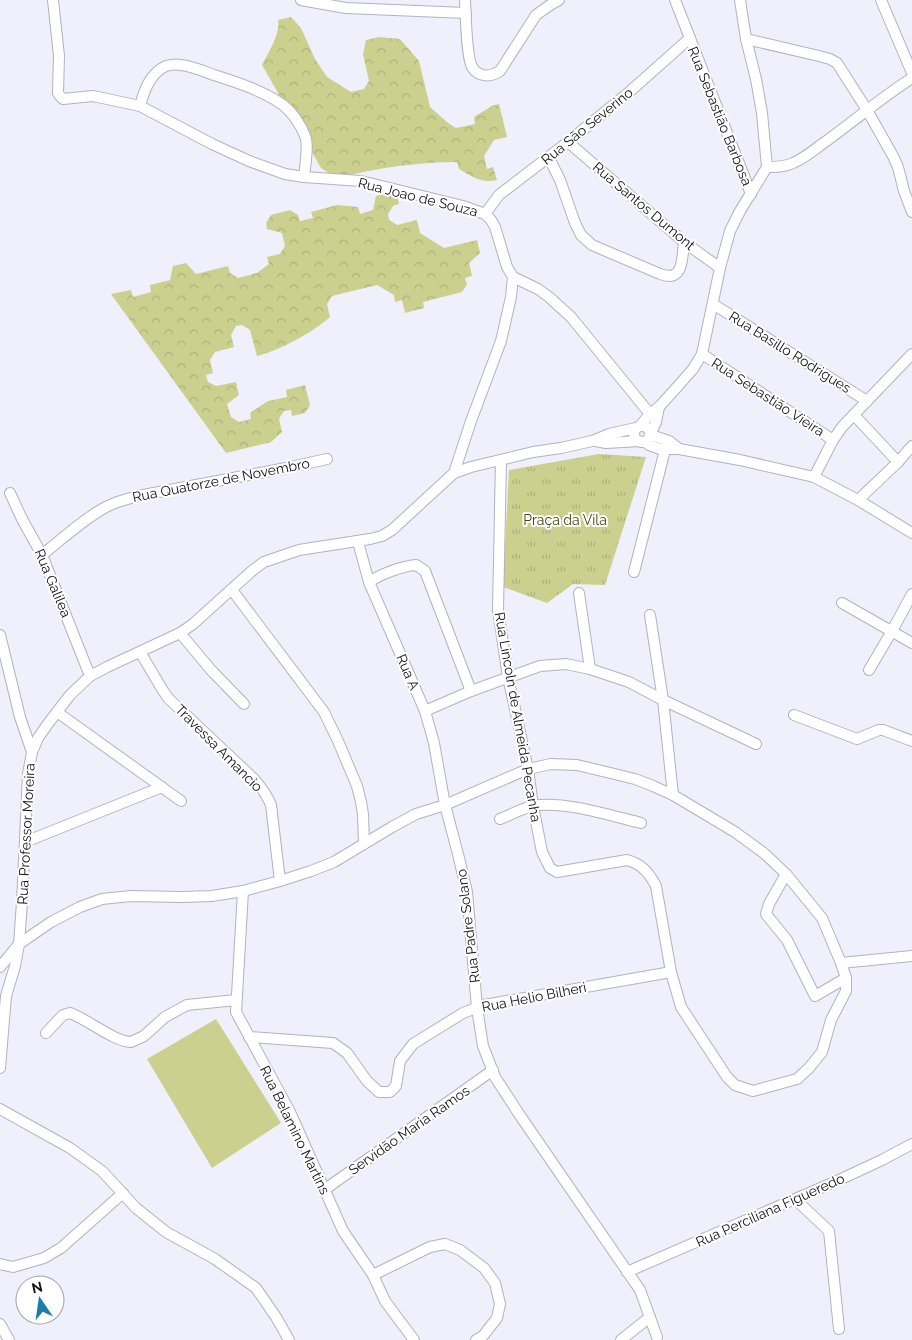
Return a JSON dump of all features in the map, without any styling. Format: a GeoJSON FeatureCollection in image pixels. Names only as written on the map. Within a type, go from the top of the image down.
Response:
{"type":"FeatureCollection","features":[{"type":"Feature","properties":{"kind":"street","name":"Rua Joao de Souza"},"geometry":{"type":"LineString","coordinates":[[53,0],[59,56],[58,92],[63,99],[93,96],[140,106],[212,144],[285,174],[361,182],[463,206],[485,214],[492,220],[507,267],[513,277]]}},
{"type":"Feature","properties":{"kind":"street"},"geometry":{"type":"LineString","coordinates":[[301,0],[346,8],[466,13]]}},
{"type":"Feature","properties":{"kind":"street"},"geometry":{"type":"LineString","coordinates":[[465,0],[469,56],[473,68],[485,76],[494,75],[500,71],[536,15],[559,0]]}},
{"type":"Feature","properties":{"kind":"street","name":"Rua Sebastião Barbosa"},"geometry":{"type":"LineString","coordinates":[[675,0],[751,194]]}},
{"type":"Feature","properties":{"kind":"street"},"geometry":{"type":"LineString","coordinates":[[679,449],[668,441],[646,438],[636,440],[634,434],[638,427],[659,407],[693,368],[702,354],[714,304],[720,268],[730,231],[767,167],[762,113],[756,78],[746,39],[740,0]]}},
{"type":"Feature","properties":{"kind":"street"},"geometry":{"type":"LineString","coordinates":[[881,0],[912,73]]}},
{"type":"Feature","properties":{"kind":"street","name":"Rua São Severino"},"geometry":{"type":"LineString","coordinates":[[485,214],[499,195],[549,158],[627,94],[690,38]]}},
{"type":"Feature","properties":{"kind":"street"},"geometry":{"type":"LineString","coordinates":[[746,39],[819,56],[837,63],[893,156],[912,212]]}},
{"type":"Feature","properties":{"kind":"street"},"geometry":{"type":"LineString","coordinates":[[140,106],[146,86],[160,69],[168,65],[179,64],[189,66],[240,84],[276,100],[290,111],[297,120],[306,139],[304,177]]}},
{"type":"Feature","properties":{"kind":"street"},"geometry":{"type":"LineString","coordinates":[[767,167],[793,163],[912,78]]}},
{"type":"Feature","properties":{"kind":"street","name":"Rua Santos Dumont"},"geometry":{"type":"LineString","coordinates":[[568,142],[684,242],[720,268]]}},
{"type":"Feature","properties":{"kind":"street"},"geometry":{"type":"LineString","coordinates":[[549,158],[560,180],[575,223],[581,235],[592,245],[669,277],[678,272],[682,264],[684,242]]}},
{"type":"Feature","properties":{"kind":"street"},"geometry":{"type":"LineString","coordinates":[[454,473],[501,341],[509,310],[513,277],[538,289],[571,317],[635,398],[650,414]]}},
{"type":"Feature","properties":{"kind":"street","name":"Rua Basillo Rodrigues"},"geometry":{"type":"LineString","coordinates":[[714,304],[867,400]]}},
{"type":"Feature","properties":{"kind":"street","name":"Rua Sebastião Vieira"},"geometry":{"type":"LineString","coordinates":[[702,354],[833,440]]}},
{"type":"Feature","properties":{"kind":"street"},"geometry":{"type":"LineString","coordinates":[[814,477],[833,440],[842,427],[912,354]]}},
{"type":"Feature","properties":{"kind":"street"},"geometry":{"type":"LineString","coordinates":[[646,438],[656,422],[659,407]]}},
{"type":"Feature","properties":{"kind":"street"},"geometry":{"type":"LineString","coordinates":[[854,415],[898,462]]}},
{"type":"Feature","properties":{"kind":"street"},"geometry":{"type":"LineString","coordinates":[[638,427],[648,427],[646,438]]}},
{"type":"Feature","properties":{"kind":"street","name":"Rua Professor Moreira"},"geometry":{"type":"LineString","coordinates":[[0,1068],[3,995],[15,966],[19,944],[28,774],[32,752],[38,738],[70,695],[90,676],[180,633],[208,613],[264,562],[300,550],[347,542],[358,542],[382,536],[392,530],[454,473],[533,452],[592,441],[609,434],[638,427]]}},
{"type":"Feature","properties":{"kind":"street"},"geometry":{"type":"LineString","coordinates":[[646,438],[655,448],[665,450],[679,449],[740,460],[814,477],[858,500],[912,533]]}},
{"type":"Feature","properties":{"kind":"street","name":"Rua Professor Moreira"},"geometry":{"type":"LineString","coordinates":[[592,441],[606,443],[646,438]]}},
{"type":"Feature","properties":{"kind":"street"},"geometry":{"type":"LineString","coordinates":[[858,500],[912,446]]}},
{"type":"Feature","properties":{"kind":"street"},"geometry":{"type":"LineString","coordinates":[[634,572],[665,450]]}},
{"type":"Feature","properties":{"kind":"street","name":"Rua Quatorze de Novembro"},"geometry":{"type":"LineString","coordinates":[[42,555],[90,518],[121,500],[327,459]]}},
{"type":"Feature","properties":{"kind":"street","name":"Rua Lincoln de Almeida Pecanha"},"geometry":{"type":"LineString","coordinates":[[501,461],[498,610],[508,677],[528,769],[542,852],[550,868],[557,872],[627,860],[636,862],[643,867],[656,886],[671,972]]}},
{"type":"Feature","properties":{"kind":"street","name":"Rua Galilea"},"geometry":{"type":"LineString","coordinates":[[10,493],[42,555],[90,676]]}},
{"type":"Feature","properties":{"kind":"street","name":"Rua A"},"geometry":{"type":"LineString","coordinates":[[358,542],[369,582],[425,711],[434,743],[445,805]]}},
{"type":"Feature","properties":{"kind":"street"},"geometry":{"type":"LineString","coordinates":[[369,582],[409,566],[416,565],[424,571],[471,691]]}},
{"type":"Feature","properties":{"kind":"street"},"geometry":{"type":"LineString","coordinates":[[232,590],[324,712],[357,786],[363,814],[364,844]]}},
{"type":"Feature","properties":{"kind":"street"},"geometry":{"type":"LineString","coordinates":[[579,592],[590,668]]}},
{"type":"Feature","properties":{"kind":"street"},"geometry":{"type":"LineString","coordinates":[[868,670],[912,594]]}},
{"type":"Feature","properties":{"kind":"street"},"geometry":{"type":"LineString","coordinates":[[842,604],[912,643]]}},
{"type":"Feature","properties":{"kind":"street"},"geometry":{"type":"LineString","coordinates":[[650,615],[663,700],[672,795]]}},
{"type":"Feature","properties":{"kind":"street"},"geometry":{"type":"LineString","coordinates":[[180,633],[211,670],[244,704]]}},
{"type":"Feature","properties":{"kind":"street"},"geometry":{"type":"LineString","coordinates":[[0,635],[20,718],[32,752]]}},
{"type":"Feature","properties":{"kind":"street","name":"Travessa Amancio"},"geometry":{"type":"LineString","coordinates":[[140,652],[168,698],[254,779],[268,797],[271,805],[280,881]]}},
{"type":"Feature","properties":{"kind":"street"},"geometry":{"type":"LineString","coordinates":[[425,711],[471,691],[540,666],[566,664],[590,668],[629,682],[756,744]]}},
{"type":"Feature","properties":{"kind":"street"},"geometry":{"type":"LineString","coordinates":[[56,712],[182,801]]}},
{"type":"Feature","properties":{"kind":"street"},"geometry":{"type":"LineString","coordinates":[[794,715],[857,739],[883,730],[912,741]]}},
{"type":"Feature","properties":{"kind":"street"},"geometry":{"type":"LineString","coordinates":[[0,967],[19,944],[51,922],[80,906],[102,898],[212,896],[243,891],[311,872],[334,862],[416,814],[445,805],[528,769],[551,764],[577,765],[635,779],[653,786],[735,832],[764,854],[786,874],[822,918],[846,978],[846,991],[831,1020],[822,1052],[809,1068],[797,1079],[753,1091],[735,1085],[727,1077],[681,1007],[671,972]]}},
{"type":"Feature","properties":{"kind":"street"},"geometry":{"type":"LineString","coordinates":[[25,842],[162,787]]}},
{"type":"Feature","properties":{"kind":"street","name":"Rua Padre Solano"},"geometry":{"type":"LineString","coordinates":[[445,805],[467,892],[477,1008],[483,1046],[495,1077],[640,1290],[657,1336]]}},
{"type":"Feature","properties":{"kind":"street"},"geometry":{"type":"LineString","coordinates":[[500,819],[533,806],[556,805],[641,823]]}},
{"type":"Feature","properties":{"kind":"street"},"geometry":{"type":"LineString","coordinates":[[786,874],[766,914],[787,940],[814,996],[846,978]]}},
{"type":"Feature","properties":{"kind":"street","name":"Rua Belamino Martins"},"geometry":{"type":"LineString","coordinates":[[243,891],[236,1012],[290,1112],[343,1232],[414,1340]]}},
{"type":"Feature","properties":{"kind":"street"},"geometry":{"type":"LineString","coordinates":[[841,963],[912,956]]}},
{"type":"Feature","properties":{"kind":"street","name":"Rua Helio Bilheri"},"geometry":{"type":"LineString","coordinates":[[249,1037],[333,1043],[347,1053],[367,1081],[379,1092],[390,1092],[396,1086],[400,1061],[413,1044],[463,1013],[484,1005],[671,972]]}},
{"type":"Feature","properties":{"kind":"street"},"geometry":{"type":"LineString","coordinates":[[46,1033],[63,1015],[70,1013],[114,1038],[131,1042],[144,1036],[164,1017],[187,1005],[236,1000]]}},
{"type":"Feature","properties":{"kind":"street","name":"Servidão Maria Ramos"},"geometry":{"type":"LineString","coordinates":[[324,1190],[493,1070]]}},
{"type":"Feature","properties":{"kind":"street"},"geometry":{"type":"LineString","coordinates":[[0,1109],[70,1148],[102,1171],[136,1208],[166,1232],[215,1259],[256,1288],[289,1340]]}},
{"type":"Feature","properties":{"kind":"street","name":"Rua Perciliana Figueredo"},"geometry":{"type":"LineString","coordinates":[[627,1272],[873,1164],[912,1144]]}},
{"type":"Feature","properties":{"kind":"street"},"geometry":{"type":"LineString","coordinates":[[0,1264],[13,1267],[44,1258],[61,1248],[123,1193]]}},
{"type":"Feature","properties":{"kind":"street"},"geometry":{"type":"LineString","coordinates":[[795,1199],[828,1231],[839,1329]]}},
{"type":"Feature","properties":{"kind":"street"},"geometry":{"type":"LineString","coordinates":[[373,1275],[430,1247],[445,1244],[460,1250],[484,1268],[495,1283],[500,1304],[497,1318],[483,1336],[476,1340]]}},
{"type":"Feature","properties":{"kind":"street"},"geometry":{"type":"LineString","coordinates":[[621,1340],[650,1317]]}},
{"type":"Feature","properties":{"kind":"street"},"geometry":{"type":"LineString","coordinates":[[0,1324],[9,1340]]}},
{"type":"Feature","properties":{"kind":"green space"},"geometry":{"type":"Polygon","coordinates":[[[291,17],[301,28],[315,59],[327,77],[351,92],[364,89],[369,81],[363,54],[366,40],[379,37],[400,39],[419,61],[430,107],[456,128],[475,124],[474,117],[499,104],[507,137],[494,140],[484,156],[487,169],[493,167],[497,180],[486,181],[472,177],[459,169],[457,162],[397,166],[337,178],[321,168],[262,65],[276,37],[278,20],[291,17]]]}},
{"type":"Feature","properties":{"kind":"green space"},"geometry":{"type":"Polygon","coordinates":[[[396,191],[399,204],[393,206],[388,214],[389,220],[397,225],[417,220],[420,233],[444,248],[477,240],[480,253],[469,263],[472,276],[465,278],[467,284],[462,292],[423,302],[424,308],[405,313],[402,300],[395,302],[394,295],[377,285],[332,296],[327,304],[330,317],[323,323],[285,345],[257,356],[250,330],[242,325],[236,326],[231,335],[234,347],[215,352],[210,360],[213,373],[206,375],[208,382],[216,386],[236,382],[239,395],[227,404],[231,417],[239,422],[251,419],[250,413],[268,401],[287,397],[286,390],[305,385],[310,405],[305,413],[292,416],[291,410],[284,411],[279,419],[282,432],[271,442],[226,453],[111,294],[131,290],[133,297],[151,292],[150,285],[170,280],[173,266],[186,263],[196,274],[228,266],[230,273],[238,278],[257,273],[269,264],[267,257],[280,254],[285,246],[282,233],[267,229],[266,223],[271,215],[290,210],[298,215],[300,221],[313,218],[311,212],[337,205],[358,207],[360,214],[373,210],[376,196],[396,191]]]}},
{"type":"Feature","properties":{"kind":"green space","name":"Praça da Vila"},"geometry":{"type":"Polygon","coordinates":[[[599,454],[646,457],[605,585],[573,584],[547,603],[503,587],[509,470],[599,454]]]}},
{"type":"Feature","properties":{"kind":"green space"},"geometry":{"type":"Polygon","coordinates":[[[216,1019],[281,1123],[212,1168],[147,1059],[216,1019]]]}}]}
